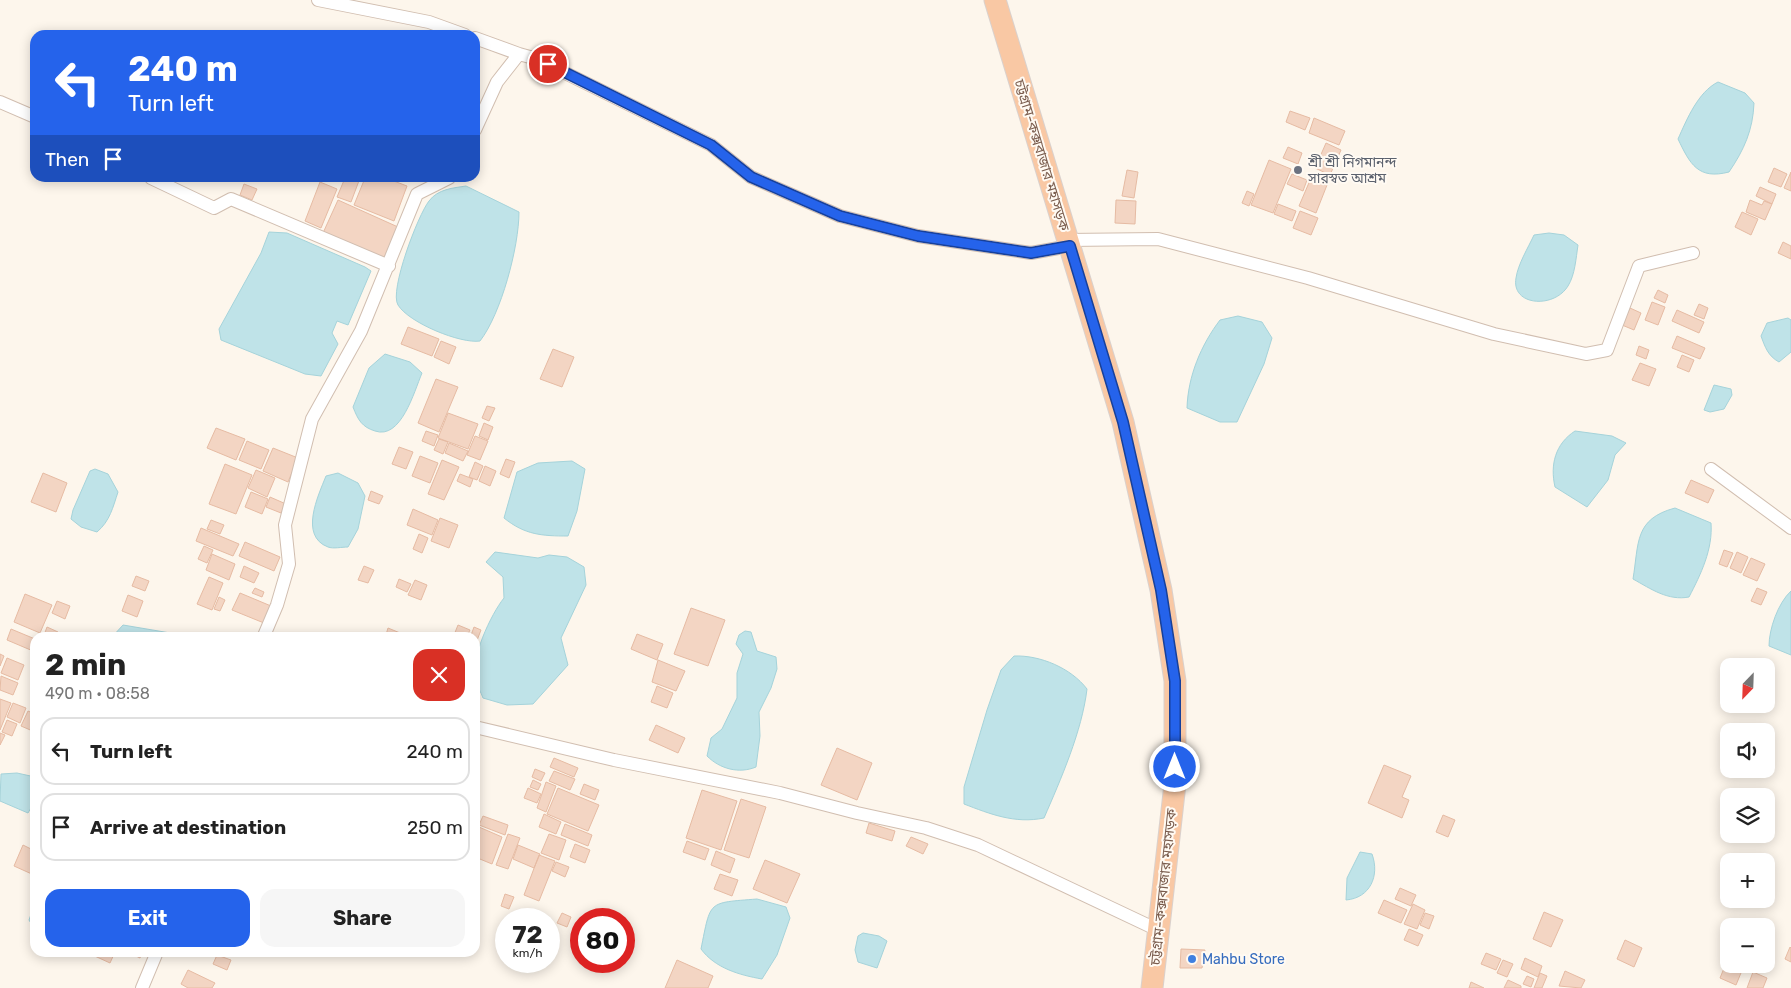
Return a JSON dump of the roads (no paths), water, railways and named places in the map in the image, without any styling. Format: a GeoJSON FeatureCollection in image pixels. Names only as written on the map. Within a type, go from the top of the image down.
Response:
{"type":"FeatureCollection","features":[{"type":"Feature","properties":{"kind":"highway","name":"চট্টগ্রাম-কক্সবাজার মহাসড়ক"},"geometry":{"type":"LineString","coordinates":[[995,0],[1123,422],[1161,590],[1175,681],[1175,784],[1152,988]]}},
{"type":"Feature","properties":{"kind":"street"},"geometry":{"type":"LineString","coordinates":[[318,0],[429,22],[451,30]]}},
{"type":"Feature","properties":{"kind":"street"},"geometry":{"type":"LineString","coordinates":[[480,40],[537,59],[711,145],[751,177],[840,216],[918,236],[1031,253],[1069,243],[1158,239],[1308,278],[1494,334],[1586,354],[1607,350],[1639,266],[1693,253]]}},
{"type":"Feature","properties":{"kind":"street"},"geometry":{"type":"LineString","coordinates":[[480,119],[497,82],[519,54]]}},
{"type":"Feature","properties":{"kind":"street"},"geometry":{"type":"LineString","coordinates":[[0,102],[30,115]]}},
{"type":"Feature","properties":{"kind":"street"},"geometry":{"type":"LineString","coordinates":[[159,182],[214,208],[231,199],[389,266]]}},
{"type":"Feature","properties":{"kind":"street"},"geometry":{"type":"LineString","coordinates":[[266,632],[277,605],[289,564],[285,525],[312,419],[361,331],[417,194],[441,182]]}},
{"type":"Feature","properties":{"kind":"street"},"geometry":{"type":"LineString","coordinates":[[1711,469],[1791,528]]}},
{"type":"Feature","properties":{"kind":"street"},"geometry":{"type":"LineString","coordinates":[[480,728],[614,760],[780,793],[926,828],[978,845],[1158,930]]}},
{"type":"Feature","properties":{"kind":"street"},"geometry":{"type":"LineString","coordinates":[[142,988],[155,957]]}},
{"type":"Feature","properties":{"kind":"water"},"geometry":{"type":"Polygon","coordinates":[[[1718,82],[1745,93],[1754,103],[1752,122],[1739,156],[1729,172],[1710,174],[1702,172],[1691,163],[1678,139],[1699,99],[1711,86],[1718,82]]]}},
{"type":"Feature","properties":{"kind":"water"},"geometry":{"type":"Polygon","coordinates":[[[466,186],[519,212],[516,243],[502,298],[488,329],[480,341],[449,336],[424,325],[404,312],[398,305],[396,297],[397,285],[406,253],[418,221],[429,201],[441,192],[451,188],[466,186]]]}},
{"type":"Feature","properties":{"kind":"water"},"geometry":{"type":"Polygon","coordinates":[[[269,232],[287,233],[371,271],[348,325],[337,321],[332,333],[338,344],[321,376],[305,374],[221,340],[219,329],[261,253],[269,232]]]}},
{"type":"Feature","properties":{"kind":"water"},"geometry":{"type":"Polygon","coordinates":[[[1549,233],[1564,235],[1578,245],[1572,277],[1562,293],[1553,298],[1544,301],[1527,299],[1520,294],[1516,287],[1519,267],[1534,235],[1549,233]]]}},
{"type":"Feature","properties":{"kind":"water"},"geometry":{"type":"Polygon","coordinates":[[[1238,316],[1262,322],[1272,338],[1264,364],[1237,422],[1220,422],[1187,408],[1190,384],[1201,350],[1220,320],[1238,316]]]}},
{"type":"Feature","properties":{"kind":"water"},"geometry":{"type":"Polygon","coordinates":[[[1788,318],[1791,320],[1791,352],[1779,362],[1770,354],[1761,336],[1767,323],[1788,318]]]}},
{"type":"Feature","properties":{"kind":"water"},"geometry":{"type":"Polygon","coordinates":[[[385,354],[410,362],[422,373],[399,422],[384,432],[375,431],[364,425],[353,407],[369,368],[385,354]]]}},
{"type":"Feature","properties":{"kind":"water"},"geometry":{"type":"Polygon","coordinates":[[[1714,385],[1731,389],[1732,395],[1724,409],[1710,412],[1704,410],[1714,385]]]}},
{"type":"Feature","properties":{"kind":"water"},"geometry":{"type":"Polygon","coordinates":[[[1575,431],[1612,436],[1626,443],[1615,455],[1608,480],[1587,507],[1555,487],[1553,471],[1556,456],[1563,442],[1575,431]]]}},
{"type":"Feature","properties":{"kind":"water"},"geometry":{"type":"Polygon","coordinates":[[[572,461],[585,469],[577,511],[568,536],[550,536],[534,533],[519,528],[504,518],[517,472],[538,463],[572,461]]]}},
{"type":"Feature","properties":{"kind":"water"},"geometry":{"type":"Polygon","coordinates":[[[95,469],[108,474],[118,492],[108,518],[97,532],[81,527],[71,519],[90,471],[95,469]]]}},
{"type":"Feature","properties":{"kind":"water"},"geometry":{"type":"Polygon","coordinates":[[[338,473],[358,483],[365,496],[358,529],[348,547],[332,548],[319,542],[314,534],[313,515],[315,504],[326,476],[338,473]]]}},
{"type":"Feature","properties":{"kind":"water"},"geometry":{"type":"Polygon","coordinates":[[[1675,508],[1711,523],[1710,542],[1702,570],[1689,597],[1681,598],[1667,596],[1633,579],[1638,544],[1645,526],[1662,513],[1675,508]]]}},
{"type":"Feature","properties":{"kind":"water"},"geometry":{"type":"Polygon","coordinates":[[[495,552],[538,558],[549,555],[567,557],[584,567],[586,585],[561,638],[568,665],[533,704],[507,705],[483,698],[480,691],[480,646],[493,615],[504,598],[503,577],[486,562],[495,552]]]}},
{"type":"Feature","properties":{"kind":"water"},"geometry":{"type":"Polygon","coordinates":[[[1791,591],[1791,655],[1769,646],[1775,617],[1782,602],[1791,591]]]}},
{"type":"Feature","properties":{"kind":"water"},"geometry":{"type":"Polygon","coordinates":[[[123,625],[164,632],[117,632],[123,625]]]}},
{"type":"Feature","properties":{"kind":"water"},"geometry":{"type":"Polygon","coordinates":[[[745,631],[751,632],[757,651],[776,657],[777,669],[771,688],[759,712],[760,736],[756,767],[736,770],[724,767],[707,756],[711,738],[722,729],[737,698],[737,673],[743,654],[736,644],[739,635],[745,631]]]}},
{"type":"Feature","properties":{"kind":"water"},"geometry":{"type":"Polygon","coordinates":[[[1014,656],[1044,660],[1054,664],[1072,675],[1087,689],[1081,721],[1064,771],[1044,818],[1033,820],[1003,817],[964,804],[964,787],[987,710],[1001,670],[1014,656]]]}},
{"type":"Feature","properties":{"kind":"water"},"geometry":{"type":"Polygon","coordinates":[[[17,773],[30,776],[30,810],[28,813],[0,801],[1,774],[17,773]]]}},
{"type":"Feature","properties":{"kind":"water"},"geometry":{"type":"Polygon","coordinates":[[[1360,852],[1372,854],[1375,870],[1374,878],[1367,890],[1361,895],[1346,900],[1347,878],[1360,852]]]}},
{"type":"Feature","properties":{"kind":"water"},"geometry":{"type":"Polygon","coordinates":[[[757,899],[786,907],[790,918],[777,955],[762,979],[728,970],[713,961],[701,949],[707,921],[714,907],[729,902],[757,899]]]}},
{"type":"Feature","properties":{"kind":"water"},"geometry":{"type":"Polygon","coordinates":[[[863,933],[879,936],[887,941],[877,968],[858,962],[855,950],[858,936],[863,933]]]}},
{"type":"Feature","properties":{"kind":"place","name":"শ্রী শ্রী নিগমানন্দ সারস্বত আশ্রম"},"geometry":{"type":"Point","coordinates":[1298,170]}},
{"type":"Feature","properties":{"kind":"place","name":"Mahbu Store"},"geometry":{"type":"Point","coordinates":[1192,959]}}]}
